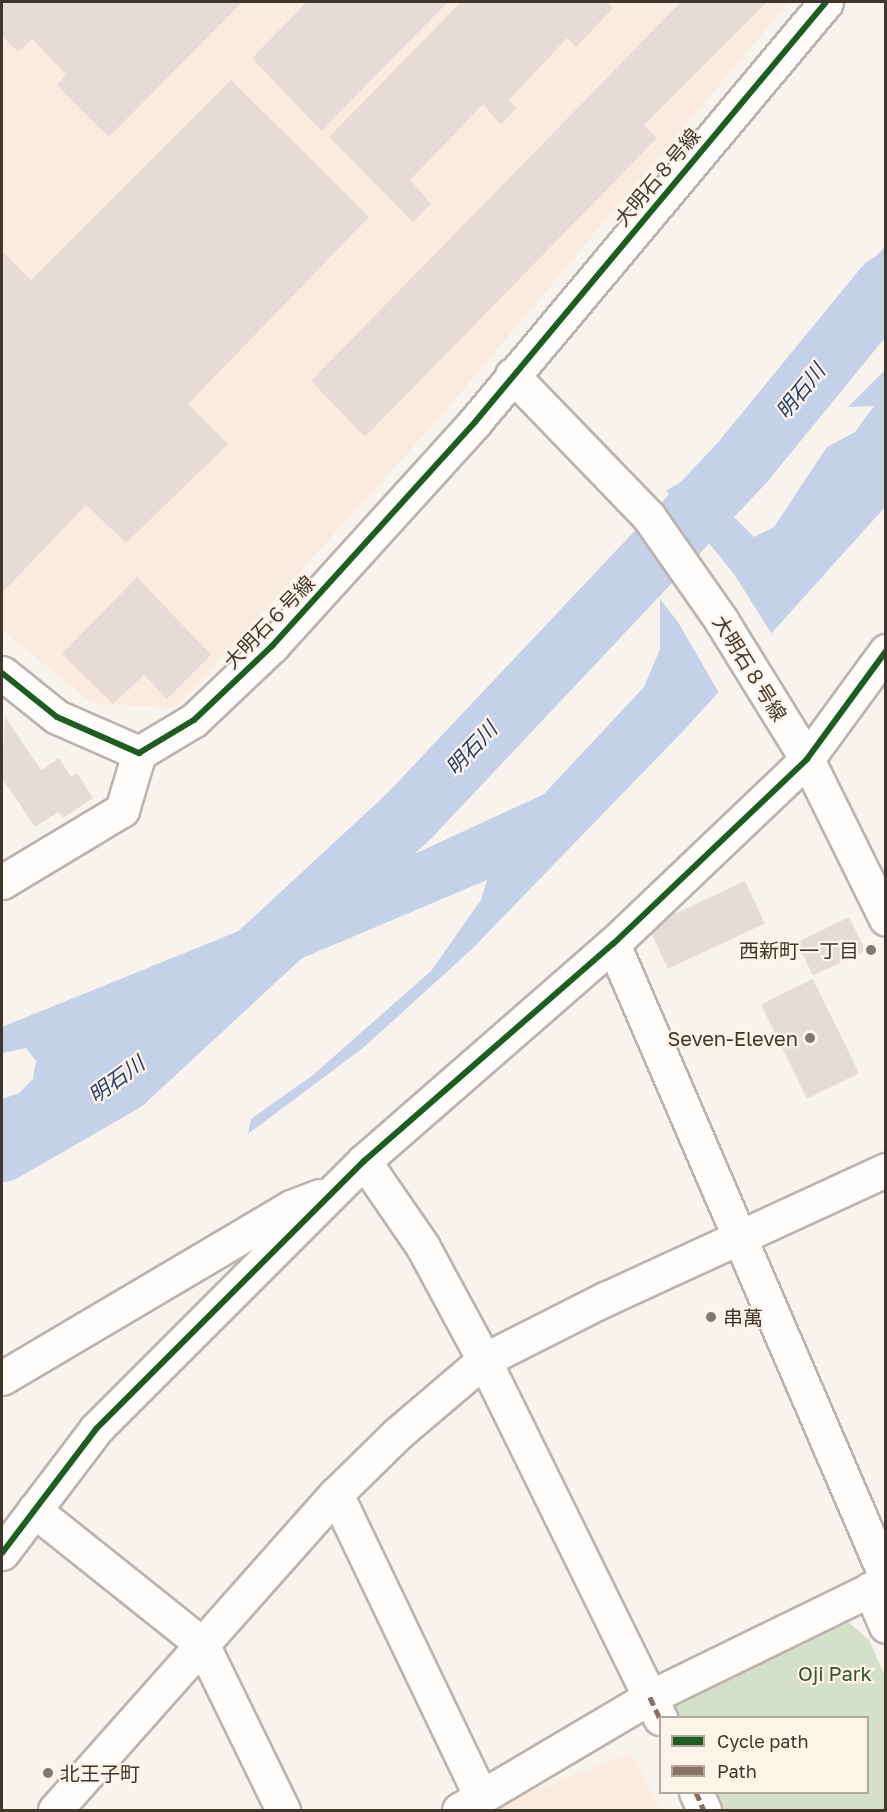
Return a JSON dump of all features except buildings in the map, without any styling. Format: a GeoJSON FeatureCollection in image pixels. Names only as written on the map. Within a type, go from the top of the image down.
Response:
{"type":"FeatureCollection","features":[{"type":"Feature","properties":{"kind":"street","name":"大明石８号線"},"geometry":{"type":"LineString","coordinates":[[826,2],[512,375],[649,517],[807,759],[885,919]]}},
{"type":"Feature","properties":{"kind":"street","name":"大明石６号線"},"geometry":{"type":"LineString","coordinates":[[139,753],[194,720],[272,646],[512,375]]}},
{"type":"Feature","properties":{"kind":"street"},"geometry":{"type":"LineString","coordinates":[[2,1553],[96,1429],[364,1161],[613,944],[807,759],[885,651]]}},
{"type":"Feature","properties":{"kind":"street"},"geometry":{"type":"LineString","coordinates":[[2,673],[57,717],[139,753],[122,810],[2,882]]}},
{"type":"Feature","properties":{"kind":"street"},"geometry":{"type":"LineString","coordinates":[[613,944],[880,1582],[885,1626]]}},
{"type":"Feature","properties":{"kind":"street"},"geometry":{"type":"LineString","coordinates":[[364,1161],[423,1246],[484,1360],[655,1708]]}},
{"type":"Feature","properties":{"kind":"street"},"geometry":{"type":"LineString","coordinates":[[55,1810],[336,1494],[397,1434],[484,1360],[737,1237],[885,1170]]}},
{"type":"Feature","properties":{"kind":"street"},"geometry":{"type":"LineString","coordinates":[[2,1378],[291,1207],[337,1189]]}},
{"type":"Feature","properties":{"kind":"street"},"geometry":{"type":"LineString","coordinates":[[336,1494],[470,1804],[655,1708],[880,1582]]}},
{"type":"Feature","properties":{"kind":"street"},"geometry":{"type":"LineString","coordinates":[[34,1510],[202,1644],[284,1810]]}},
{"type":"Feature","properties":{"kind":"street"},"geometry":{"type":"LineString","coordinates":[[697,1794],[704,1810]]}},
{"type":"Feature","properties":{"kind":"shaded area"},"geometry":{"type":"Polygon","coordinates":[[[2,2],[789,2],[435,423],[175,708],[92,703],[2,630],[2,2]]]}},
{"type":"Feature","properties":{"kind":"shaded area"},"geometry":{"type":"Polygon","coordinates":[[[631,1753],[661,1810],[491,1810],[507,1801],[631,1753]]]}},
{"type":"Feature","properties":{"kind":"green space","name":"Oji Park"},"geometry":{"type":"Polygon","coordinates":[[[846,1620],[869,1640],[885,1676],[885,1810],[719,1810],[711,1794],[869,1794],[869,1716],[673,1716],[667,1704],[846,1620]]]}},
{"type":"Feature","properties":{"kind":"water"},"geometry":{"type":"Polygon","coordinates":[[[885,247],[885,267],[856,283],[852,280],[885,247]]]}},
{"type":"Feature","properties":{"kind":"water"},"geometry":{"type":"Polygon","coordinates":[[[885,370],[885,507],[687,727],[472,949],[363,1048],[248,1134],[251,1119],[313,1075],[431,971],[481,900],[487,880],[293,962],[207,987],[192,1015],[24,1170],[2,1183],[2,1099],[19,1093],[33,1079],[36,1061],[26,1048],[2,1053],[2,1027],[315,900],[544,794],[644,687],[660,649],[660,601],[639,545],[642,503],[693,476],[754,537],[774,527],[827,447],[855,432],[874,406],[848,407],[885,370]]]}},
{"type":"Feature","properties":{"kind":"pier"},"geometry":{"type":"Polygon","coordinates":[[[664,488],[734,574],[773,636],[720,695],[678,622],[652,589],[636,546],[632,522],[640,501],[664,488]]]}},
{"type":"Feature","properties":{"kind":"waterway","name":"明石川"},"geometry":{"type":"LineString","coordinates":[[2,1150],[123,1080],[411,813],[745,458],[886,286]]}},
{"type":"Feature","properties":{"kind":"marked path"},"geometry":{"type":"LineString","coordinates":[[650,1697],[659,1716]]}},
{"type":"Feature","properties":{"kind":"marked path"},"geometry":{"type":"LineString","coordinates":[[697,1794],[704,1810]]}},
{"type":"Feature","properties":{"kind":"cycle path"},"geometry":{"type":"LineString","coordinates":[[2,673],[57,717],[139,753],[194,720],[272,646],[475,422],[826,2]]}},
{"type":"Feature","properties":{"kind":"cycle path"},"geometry":{"type":"LineString","coordinates":[[2,1553],[96,1429],[364,1161],[613,944],[807,759],[886,651]]}},
{"type":"Feature","properties":{"kind":"place","name":"西新町一丁目"},"geometry":{"type":"Point","coordinates":[871,950]}},
{"type":"Feature","properties":{"kind":"place","name":"Seven-Eleven"},"geometry":{"type":"Point","coordinates":[810,1038]}},
{"type":"Feature","properties":{"kind":"place","name":"串萬"},"geometry":{"type":"Point","coordinates":[711,1317]}},
{"type":"Feature","properties":{"kind":"place","name":"北王子町"},"geometry":{"type":"Point","coordinates":[48,1773]}}]}
